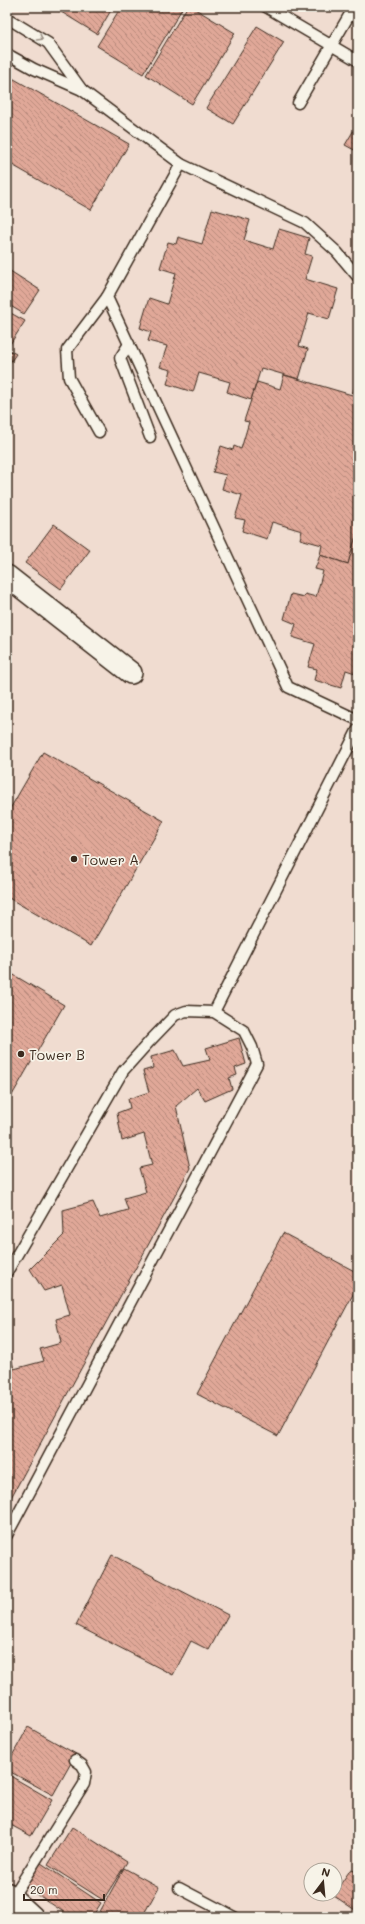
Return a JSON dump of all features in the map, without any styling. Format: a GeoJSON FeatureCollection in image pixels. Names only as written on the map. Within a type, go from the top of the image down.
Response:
{"type":"FeatureCollection","features":[{"type":"Feature","properties":{"kind":"main road"},"geometry":{"type":"LineString","coordinates":[[9,1896],[32,1917]]}},
{"type":"Feature","properties":{"kind":"street"},"geometry":{"type":"LineString","coordinates":[[7,576],[131,673]]}},
{"type":"Feature","properties":{"kind":"lane"},"geometry":{"type":"LineString","coordinates":[[266,7],[358,61]]}},
{"type":"Feature","properties":{"kind":"lane"},"geometry":{"type":"LineString","coordinates":[[298,104],[354,7]]}},
{"type":"Feature","properties":{"kind":"lane"},"geometry":{"type":"LineString","coordinates":[[7,18],[48,43],[82,90]]}},
{"type":"Feature","properties":{"kind":"lane"},"geometry":{"type":"LineString","coordinates":[[7,54],[34,69],[82,90],[181,164],[305,223],[337,252],[358,277]]}},
{"type":"Feature","properties":{"kind":"lane"},"geometry":{"type":"LineString","coordinates":[[99,432],[69,378],[67,350],[107,297],[181,164]]}},
{"type":"Feature","properties":{"kind":"lane"},"geometry":{"type":"LineString","coordinates":[[107,297],[288,688],[358,720]]}},
{"type":"Feature","properties":{"kind":"lane"},"geometry":{"type":"LineString","coordinates":[[129,344],[120,358],[150,437]]}},
{"type":"Feature","properties":{"kind":"lane"},"geometry":{"type":"LineString","coordinates":[[214,1012],[358,730]]}},
{"type":"Feature","properties":{"kind":"lane"},"geometry":{"type":"LineString","coordinates":[[7,1272],[124,1071],[148,1042],[175,1015],[186,1011],[214,1012],[244,1031],[252,1047],[257,1064],[7,1535]]}},
{"type":"Feature","properties":{"kind":"lane"},"geometry":{"type":"LineString","coordinates":[[9,1896],[84,1784],[86,1772],[82,1765],[75,1760]]}},
{"type":"Feature","properties":{"kind":"lane"},"geometry":{"type":"LineString","coordinates":[[179,1888],[234,1917]]}},
{"type":"Feature","properties":{"kind":"building"},"geometry":{"type":"Polygon","coordinates":[[[53,7],[113,7],[97,34],[53,7]]]}},
{"type":"Feature","properties":{"kind":"building"},"geometry":{"type":"Polygon","coordinates":[[[121,7],[183,7],[143,74],[97,46],[121,7]]]}},
{"type":"Feature","properties":{"kind":"building"},"geometry":{"type":"Polygon","coordinates":[[[187,7],[192,7],[235,33],[192,104],[146,75],[187,7]]]}},
{"type":"Feature","properties":{"kind":"building"},"geometry":{"type":"Polygon","coordinates":[[[257,26],[284,42],[233,124],[206,108],[257,26]]]}},
{"type":"Feature","properties":{"kind":"building"},"geometry":{"type":"Polygon","coordinates":[[[7,75],[129,144],[91,210],[7,162],[7,75]]]}},
{"type":"Feature","properties":{"kind":"building"},"geometry":{"type":"Polygon","coordinates":[[[358,123],[358,152],[345,145],[358,123]]]}},
{"type":"Feature","properties":{"kind":"building"},"geometry":{"type":"Polygon","coordinates":[[[212,209],[250,220],[244,240],[273,249],[279,229],[309,238],[305,254],[312,256],[305,279],[338,289],[329,319],[309,313],[299,346],[308,349],[299,379],[261,368],[251,400],[227,392],[230,382],[199,373],[193,392],[167,384],[171,370],[160,367],[167,346],[148,341],[151,332],[140,328],[149,298],[167,304],[176,273],[160,268],[168,242],[176,244],[178,237],[202,244],[212,209]]]}},
{"type":"Feature","properties":{"kind":"building"},"geometry":{"type":"Polygon","coordinates":[[[7,269],[40,290],[24,314],[7,304],[7,269]]]}},
{"type":"Feature","properties":{"kind":"building"},"geometry":{"type":"Polygon","coordinates":[[[7,311],[25,321],[7,349],[7,311]]]}},
{"type":"Feature","properties":{"kind":"building"},"geometry":{"type":"Polygon","coordinates":[[[7,349],[16,354],[7,367],[7,349]]]}},
{"type":"Feature","properties":{"kind":"building"},"geometry":{"type":"Polygon","coordinates":[[[284,375],[352,395],[358,380],[358,529],[348,564],[320,555],[322,545],[300,539],[302,531],[272,522],[267,539],[242,531],[245,520],[235,518],[242,495],[222,489],[226,475],[213,472],[221,446],[233,450],[234,446],[241,449],[249,422],[244,421],[257,382],[280,389],[284,375]]]}},
{"type":"Feature","properties":{"kind":"building"},"geometry":{"type":"Polygon","coordinates":[[[54,524],[90,550],[61,589],[25,563],[54,524]]]}},
{"type":"Feature","properties":{"kind":"building"},"geometry":{"type":"Polygon","coordinates":[[[358,529],[358,674],[346,670],[341,688],[314,680],[317,669],[308,667],[315,644],[292,637],[296,624],[284,619],[291,594],[304,597],[305,594],[316,597],[323,571],[315,569],[320,555],[348,564],[358,529]]]}},
{"type":"Feature","properties":{"kind":"building","name":"Tower A"},"geometry":{"type":"Polygon","coordinates":[[[43,752],[164,821],[91,946],[7,897],[7,814],[43,752]]]}},
{"type":"Feature","properties":{"kind":"building","name":"Tower B"},"geometry":{"type":"Polygon","coordinates":[[[7,971],[64,1005],[7,1104],[7,971]]]}},
{"type":"Feature","properties":{"kind":"building"},"geometry":{"type":"Polygon","coordinates":[[[239,1038],[246,1064],[235,1068],[237,1075],[229,1078],[232,1089],[205,1101],[197,1088],[176,1106],[190,1168],[7,1505],[7,1350],[9,1350],[14,1369],[44,1361],[40,1349],[61,1343],[56,1319],[70,1315],[62,1285],[44,1291],[30,1269],[64,1235],[63,1210],[93,1202],[100,1218],[128,1210],[124,1198],[146,1192],[139,1168],[152,1165],[144,1134],[122,1141],[117,1113],[130,1108],[128,1099],[149,1092],[143,1071],[153,1068],[151,1057],[175,1050],[183,1066],[210,1060],[206,1048],[239,1038]]]}},
{"type":"Feature","properties":{"kind":"building"},"geometry":{"type":"Polygon","coordinates":[[[283,1233],[358,1273],[358,1285],[278,1436],[197,1394],[283,1233]]]}},
{"type":"Feature","properties":{"kind":"building"},"geometry":{"type":"Polygon","coordinates":[[[112,1555],[228,1615],[209,1650],[191,1641],[173,1675],[76,1625],[112,1555]]]}},
{"type":"Feature","properties":{"kind":"building"},"geometry":{"type":"Polygon","coordinates":[[[28,1727],[76,1754],[53,1795],[7,1770],[7,1765],[28,1727]]]}},
{"type":"Feature","properties":{"kind":"building"},"geometry":{"type":"Polygon","coordinates":[[[7,1774],[52,1800],[31,1836],[7,1823],[7,1774]]]}},
{"type":"Feature","properties":{"kind":"building"},"geometry":{"type":"Polygon","coordinates":[[[72,1827],[127,1862],[103,1900],[48,1865],[72,1827]]]}},
{"type":"Feature","properties":{"kind":"building"},"geometry":{"type":"Polygon","coordinates":[[[38,1861],[101,1903],[92,1917],[71,1917],[22,1884],[38,1861]]]}},
{"type":"Feature","properties":{"kind":"building"},"geometry":{"type":"Polygon","coordinates":[[[124,1868],[159,1887],[142,1917],[97,1917],[124,1868]]]}},
{"type":"Feature","properties":{"kind":"building"},"geometry":{"type":"Polygon","coordinates":[[[351,1869],[358,1873],[358,1912],[343,1902],[343,1881],[351,1869]]]}},
{"type":"Feature","properties":{"kind":"place","name":"Tower A"},"geometry":{"type":"Point","coordinates":[74,859]}},
{"type":"Feature","properties":{"kind":"place","name":"Tower B"},"geometry":{"type":"Point","coordinates":[21,1054]}}]}
